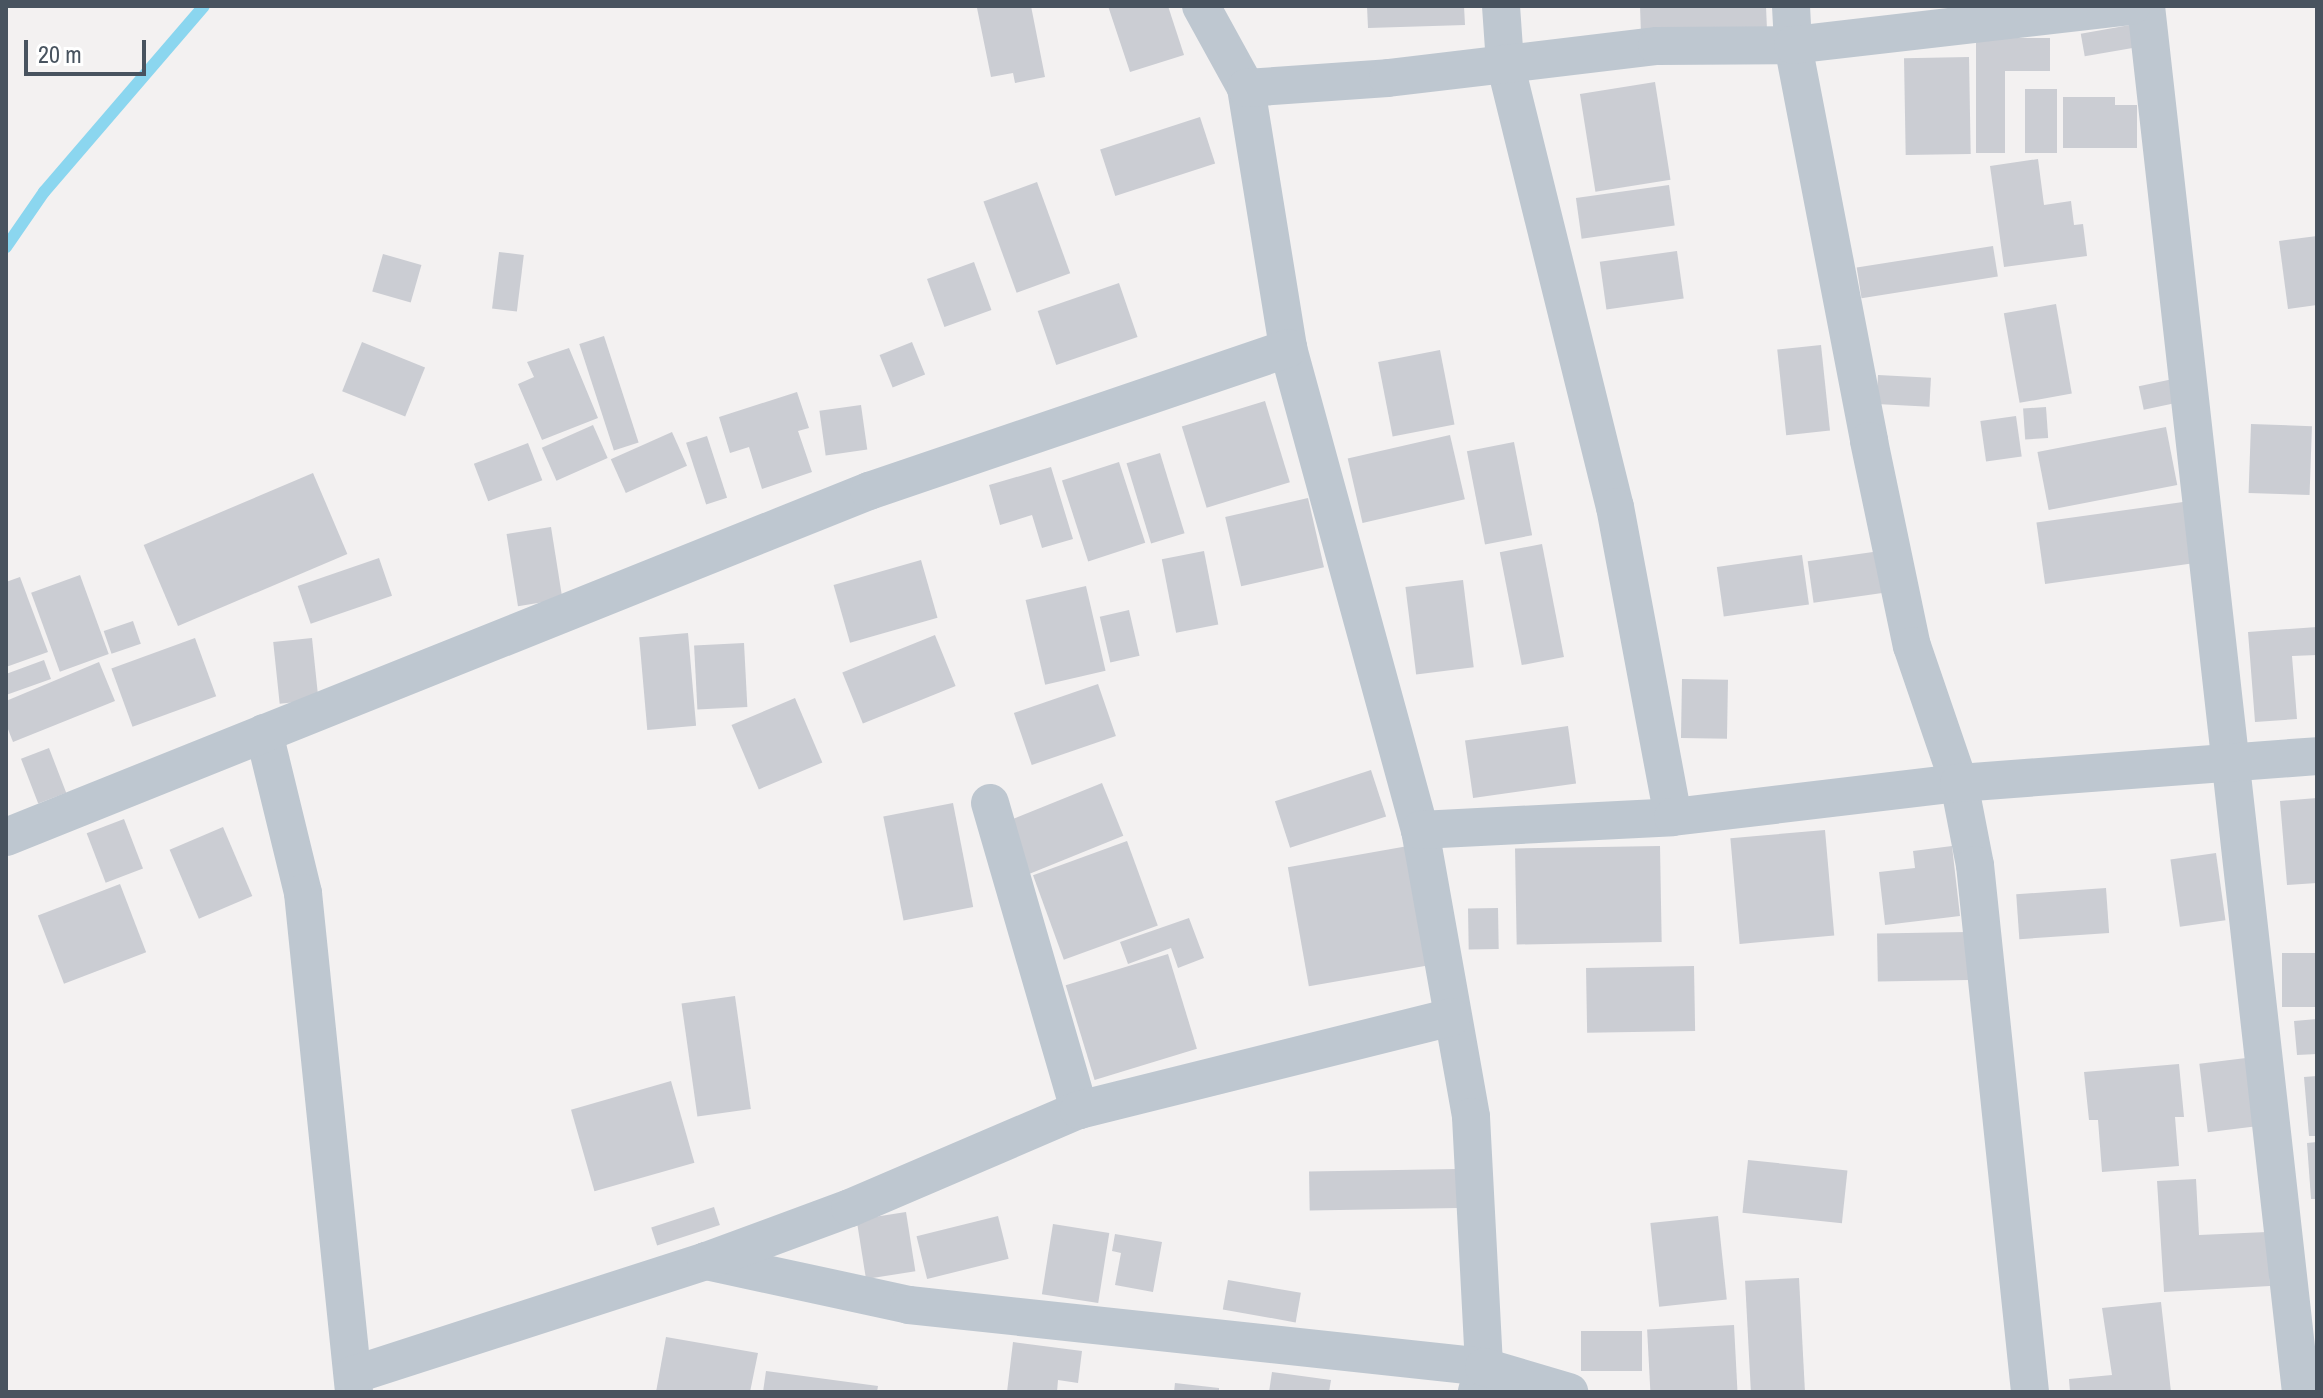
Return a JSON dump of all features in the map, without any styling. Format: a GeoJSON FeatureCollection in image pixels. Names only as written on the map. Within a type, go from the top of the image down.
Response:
{"type":"FeatureCollection","features":[{"type":"Feature","properties":{"kind":"street"},"geometry":{"type":"LineString","coordinates":[[1201,6],[1246,88],[1288,348],[1420,830],[1471,1117],[1480,1379]]}},
{"type":"Feature","properties":{"kind":"street"},"geometry":{"type":"LineString","coordinates":[[1501,6],[1505,63],[1615,507],[1673,817]]}},
{"type":"Feature","properties":{"kind":"street"},"geometry":{"type":"LineString","coordinates":[[1791,6],[1793,45],[1912,646],[1959,783],[1975,865],[2030,1392]]}},
{"type":"Feature","properties":{"kind":"street"},"geometry":{"type":"LineString","coordinates":[[1246,88],[1657,46],[1793,45],[2051,11],[2132,6]]}},
{"type":"Feature","properties":{"kind":"street"},"geometry":{"type":"LineString","coordinates":[[2146,6],[2228,764],[2301,1392]]}},
{"type":"Feature","properties":{"kind":"street"},"geometry":{"type":"LineString","coordinates":[[6,837],[869,491],[1288,348]]}},
{"type":"Feature","properties":{"kind":"street"},"geometry":{"type":"LineString","coordinates":[[264,733],[303,893],[354,1384],[850,1208],[1079,1110],[1452,1017]]}},
{"type":"Feature","properties":{"kind":"street"},"geometry":{"type":"LineString","coordinates":[[1420,830],[1673,817],[1959,783],[2317,756]]}},
{"type":"Feature","properties":{"kind":"street"},"geometry":{"type":"LineString","coordinates":[[990,803],[1079,1110]]}},
{"type":"Feature","properties":{"kind":"street"},"geometry":{"type":"LineString","coordinates":[[706,1261],[909,1305],[1569,1392]]}},
{"type":"Feature","properties":{"kind":"building"},"geometry":{"type":"Polygon","coordinates":[[[1031,6],[1045,77],[1015,83],[1013,73],[991,77],[977,8],[1031,6]]]}},
{"type":"Feature","properties":{"kind":"building"},"geometry":{"type":"Polygon","coordinates":[[[1108,6],[1168,6],[1184,55],[1130,72],[1108,6]]]}},
{"type":"Feature","properties":{"kind":"building"},"geometry":{"type":"Polygon","coordinates":[[[1367,6],[1464,6],[1465,25],[1368,28],[1367,6]]]}},
{"type":"Feature","properties":{"kind":"building"},"geometry":{"type":"Polygon","coordinates":[[[1640,6],[1766,6],[1767,30],[1641,34],[1640,6]]]}},
{"type":"Feature","properties":{"kind":"building"},"geometry":{"type":"Polygon","coordinates":[[[2130,25],[2134,48],[2085,56],[2081,34],[2130,25]]]}},
{"type":"Feature","properties":{"kind":"building"},"geometry":{"type":"Polygon","coordinates":[[[1976,38],[2050,38],[2050,71],[2005,71],[2005,153],[1976,153],[1976,38]]]}},
{"type":"Feature","properties":{"kind":"building"},"geometry":{"type":"Polygon","coordinates":[[[1969,57],[1971,154],[1906,155],[1904,58],[1969,57]]]}},
{"type":"Feature","properties":{"kind":"building"},"geometry":{"type":"Polygon","coordinates":[[[1655,82],[1670,180],[1595,192],[1580,94],[1655,82]]]}},
{"type":"Feature","properties":{"kind":"building"},"geometry":{"type":"Polygon","coordinates":[[[2025,89],[2057,89],[2057,153],[2025,153],[2025,89]]]}},
{"type":"Feature","properties":{"kind":"building"},"geometry":{"type":"Polygon","coordinates":[[[2063,97],[2115,97],[2115,105],[2137,105],[2137,148],[2063,148],[2063,97]]]}},
{"type":"Feature","properties":{"kind":"building"},"geometry":{"type":"Polygon","coordinates":[[[1200,117],[1215,164],[1115,196],[1100,149],[1200,117]]]}},
{"type":"Feature","properties":{"kind":"building"},"geometry":{"type":"Polygon","coordinates":[[[2038,159],[2044,205],[2071,201],[2074,225],[2083,224],[2087,256],[2004,267],[1990,166],[2038,159]]]}},
{"type":"Feature","properties":{"kind":"building"},"geometry":{"type":"Polygon","coordinates":[[[1037,182],[1070,273],[1017,293],[983,201],[1037,182]]]}},
{"type":"Feature","properties":{"kind":"building"},"geometry":{"type":"Polygon","coordinates":[[[1669,185],[1675,226],[1582,239],[1576,198],[1669,185]]]}},
{"type":"Feature","properties":{"kind":"building"},"geometry":{"type":"Polygon","coordinates":[[[2317,236],[2317,305],[2288,309],[2279,241],[2317,236]]]}},
{"type":"Feature","properties":{"kind":"building"},"geometry":{"type":"Polygon","coordinates":[[[1993,246],[1998,277],[1862,298],[1857,268],[1993,246]]]}},
{"type":"Feature","properties":{"kind":"building"},"geometry":{"type":"Polygon","coordinates":[[[1677,251],[1684,299],[1606,309],[1600,262],[1677,251]]]}},
{"type":"Feature","properties":{"kind":"building"},"geometry":{"type":"Polygon","coordinates":[[[499,252],[524,255],[517,312],[492,309],[499,252]]]}},
{"type":"Feature","properties":{"kind":"building"},"geometry":{"type":"Polygon","coordinates":[[[383,254],[421,265],[411,303],[372,291],[383,254]]]}},
{"type":"Feature","properties":{"kind":"building"},"geometry":{"type":"Polygon","coordinates":[[[974,262],[991,310],[944,327],[927,279],[974,262]]]}},
{"type":"Feature","properties":{"kind":"building"},"geometry":{"type":"Polygon","coordinates":[[[1119,283],[1138,337],[1056,365],[1038,311],[1119,283]]]}},
{"type":"Feature","properties":{"kind":"building"},"geometry":{"type":"Polygon","coordinates":[[[2056,304],[2072,394],[2020,403],[2004,313],[2056,304]]]}},
{"type":"Feature","properties":{"kind":"building"},"geometry":{"type":"Polygon","coordinates":[[[604,336],[639,443],[614,451],[579,344],[604,336]]]}},
{"type":"Feature","properties":{"kind":"building"},"geometry":{"type":"Polygon","coordinates":[[[362,342],[425,367],[405,417],[342,391],[362,342]]]}},
{"type":"Feature","properties":{"kind":"building"},"geometry":{"type":"Polygon","coordinates":[[[912,342],[925,374],[893,388],[880,355],[912,342]]]}},
{"type":"Feature","properties":{"kind":"building"},"geometry":{"type":"Polygon","coordinates":[[[1821,345],[1830,431],[1786,435],[1777,350],[1821,345]]]}},
{"type":"Feature","properties":{"kind":"building"},"geometry":{"type":"Polygon","coordinates":[[[569,348],[598,418],[542,440],[518,384],[534,377],[527,362],[569,348]]]}},
{"type":"Feature","properties":{"kind":"building"},"geometry":{"type":"Polygon","coordinates":[[[1440,350],[1455,425],[1393,437],[1378,362],[1440,350]]]}},
{"type":"Feature","properties":{"kind":"building"},"geometry":{"type":"Polygon","coordinates":[[[1878,375],[1931,378],[1929,407],[1876,404],[1878,375]]]}},
{"type":"Feature","properties":{"kind":"building"},"geometry":{"type":"Polygon","coordinates":[[[2173,379],[2178,402],[2144,410],[2139,386],[2173,379]]]}},
{"type":"Feature","properties":{"kind":"building"},"geometry":{"type":"Polygon","coordinates":[[[797,392],[809,428],[798,431],[812,472],[762,489],[749,447],[730,453],[719,417],[797,392]]]}},
{"type":"Feature","properties":{"kind":"building"},"geometry":{"type":"Polygon","coordinates":[[[1265,401],[1290,482],[1207,508],[1182,426],[1265,401]]]}},
{"type":"Feature","properties":{"kind":"building"},"geometry":{"type":"Polygon","coordinates":[[[861,405],[867,450],[826,455],[819,411],[861,405]]]}},
{"type":"Feature","properties":{"kind":"building"},"geometry":{"type":"Polygon","coordinates":[[[2046,407],[2048,438],[2025,440],[2023,409],[2046,407]]]}},
{"type":"Feature","properties":{"kind":"building"},"geometry":{"type":"Polygon","coordinates":[[[2016,416],[2022,457],[1986,462],[1980,421],[2016,416]]]}},
{"type":"Feature","properties":{"kind":"building"},"geometry":{"type":"Polygon","coordinates":[[[2251,424],[2312,426],[2310,495],[2249,493],[2251,424]]]}},
{"type":"Feature","properties":{"kind":"building"},"geometry":{"type":"Polygon","coordinates":[[[593,425],[608,458],[556,481],[542,448],[593,425]]]}},
{"type":"Feature","properties":{"kind":"building"},"geometry":{"type":"Polygon","coordinates":[[[2166,427],[2177,485],[2049,510],[2037,452],[2166,427]]]}},
{"type":"Feature","properties":{"kind":"building"},"geometry":{"type":"Polygon","coordinates":[[[672,432],[687,466],[626,493],[611,459],[672,432]]]}},
{"type":"Feature","properties":{"kind":"building"},"geometry":{"type":"Polygon","coordinates":[[[1450,435],[1465,499],[1363,523],[1348,459],[1450,435]]]}},
{"type":"Feature","properties":{"kind":"building"},"geometry":{"type":"Polygon","coordinates":[[[707,436],[727,498],[706,505],[686,443],[707,436]]]}},
{"type":"Feature","properties":{"kind":"building"},"geometry":{"type":"Polygon","coordinates":[[[1514,442],[1532,535],[1485,544],[1467,451],[1514,442]]]}},
{"type":"Feature","properties":{"kind":"building"},"geometry":{"type":"Polygon","coordinates":[[[528,443],[542,480],[488,501],[474,464],[528,443]]]}},
{"type":"Feature","properties":{"kind":"building"},"geometry":{"type":"Polygon","coordinates":[[[1160,453],[1185,533],[1151,544],[1127,463],[1160,453]]]}},
{"type":"Feature","properties":{"kind":"building"},"geometry":{"type":"Polygon","coordinates":[[[1119,462],[1145,543],[1088,561],[1062,481],[1119,462]]]}},
{"type":"Feature","properties":{"kind":"building"},"geometry":{"type":"Polygon","coordinates":[[[1051,467],[1073,539],[1042,548],[1032,515],[1000,525],[989,485],[1051,467]]]}},
{"type":"Feature","properties":{"kind":"building"},"geometry":{"type":"Polygon","coordinates":[[[313,473],[347,554],[178,626],[144,545],[313,473]]]}},
{"type":"Feature","properties":{"kind":"building"},"geometry":{"type":"Polygon","coordinates":[[[1308,498],[1324,567],[1241,586],[1225,517],[1308,498]]]}},
{"type":"Feature","properties":{"kind":"building"},"geometry":{"type":"Polygon","coordinates":[[[2183,502],[2192,563],[2045,584],[2036,523],[2183,502]]]}},
{"type":"Feature","properties":{"kind":"building"},"geometry":{"type":"Polygon","coordinates":[[[551,527],[562,599],[518,606],[507,534],[551,527]]]}},
{"type":"Feature","properties":{"kind":"building"},"geometry":{"type":"Polygon","coordinates":[[[1542,544],[1564,657],[1522,665],[1500,552],[1542,544]]]}},
{"type":"Feature","properties":{"kind":"building"},"geometry":{"type":"Polygon","coordinates":[[[1204,551],[1218,625],[1176,633],[1162,559],[1204,551]]]}},
{"type":"Feature","properties":{"kind":"building"},"geometry":{"type":"Polygon","coordinates":[[[1880,551],[1886,593],[1814,603],[1808,561],[1880,551]]]}},
{"type":"Feature","properties":{"kind":"building"},"geometry":{"type":"Polygon","coordinates":[[[1802,555],[1809,605],[1724,616],[1717,567],[1802,555]]]}},
{"type":"Feature","properties":{"kind":"building"},"geometry":{"type":"Polygon","coordinates":[[[379,558],[392,596],[311,624],[298,586],[379,558]]]}},
{"type":"Feature","properties":{"kind":"building"},"geometry":{"type":"Polygon","coordinates":[[[921,560],[938,618],[850,643],[834,585],[921,560]]]}},
{"type":"Feature","properties":{"kind":"building"},"geometry":{"type":"Polygon","coordinates":[[[80,575],[109,654],[60,672],[31,593],[80,575]]]}},
{"type":"Feature","properties":{"kind":"building"},"geometry":{"type":"Polygon","coordinates":[[[20,577],[48,652],[6,667],[6,582],[20,577]]]}},
{"type":"Feature","properties":{"kind":"building"},"geometry":{"type":"Polygon","coordinates":[[[1463,580],[1474,667],[1416,674],[1405,587],[1463,580]]]}},
{"type":"Feature","properties":{"kind":"building"},"geometry":{"type":"Polygon","coordinates":[[[1086,586],[1106,671],[1045,685],[1026,600],[1086,586]]]}},
{"type":"Feature","properties":{"kind":"building"},"geometry":{"type":"Polygon","coordinates":[[[1129,610],[1140,656],[1110,663],[1100,617],[1129,610]]]}},
{"type":"Feature","properties":{"kind":"building"},"geometry":{"type":"Polygon","coordinates":[[[133,621],[141,644],[112,654],[104,631],[133,621]]]}},
{"type":"Feature","properties":{"kind":"building"},"geometry":{"type":"Polygon","coordinates":[[[2317,627],[2317,655],[2292,656],[2297,719],[2255,722],[2248,632],[2317,627]]]}},
{"type":"Feature","properties":{"kind":"building"},"geometry":{"type":"Polygon","coordinates":[[[688,633],[696,726],[647,730],[639,637],[688,633]]]}},
{"type":"Feature","properties":{"kind":"building"},"geometry":{"type":"Polygon","coordinates":[[[935,635],[956,686],[863,723],[842,672],[935,635]]]}},
{"type":"Feature","properties":{"kind":"building"},"geometry":{"type":"Polygon","coordinates":[[[195,638],[216,696],[133,727],[111,668],[195,638]]]}},
{"type":"Feature","properties":{"kind":"building"},"geometry":{"type":"Polygon","coordinates":[[[312,638],[318,700],[280,704],[273,642],[312,638]]]}},
{"type":"Feature","properties":{"kind":"building"},"geometry":{"type":"Polygon","coordinates":[[[744,643],[747,707],[697,710],[694,646],[744,643]]]}},
{"type":"Feature","properties":{"kind":"building"},"geometry":{"type":"Polygon","coordinates":[[[44,660],[51,679],[6,695],[6,674],[44,660]]]}},
{"type":"Feature","properties":{"kind":"building"},"geometry":{"type":"Polygon","coordinates":[[[99,662],[115,701],[13,742],[6,724],[6,701],[99,662]]]}},
{"type":"Feature","properties":{"kind":"building"},"geometry":{"type":"Polygon","coordinates":[[[1682,679],[1728,680],[1727,739],[1681,738],[1682,679]]]}},
{"type":"Feature","properties":{"kind":"building"},"geometry":{"type":"Polygon","coordinates":[[[1098,684],[1116,736],[1032,765],[1014,713],[1098,684]]]}},
{"type":"Feature","properties":{"kind":"building"},"geometry":{"type":"Polygon","coordinates":[[[795,698],[822,762],[759,789],[731,725],[795,698]]]}},
{"type":"Feature","properties":{"kind":"building"},"geometry":{"type":"Polygon","coordinates":[[[1568,726],[1576,783],[1473,798],[1465,740],[1568,726]]]}},
{"type":"Feature","properties":{"kind":"building"},"geometry":{"type":"Polygon","coordinates":[[[49,748],[66,793],[38,804],[21,759],[49,748]]]}},
{"type":"Feature","properties":{"kind":"building"},"geometry":{"type":"Polygon","coordinates":[[[1371,770],[1386,817],[1290,848],[1275,801],[1371,770]]]}},
{"type":"Feature","properties":{"kind":"building"},"geometry":{"type":"Polygon","coordinates":[[[1102,783],[1123,836],[1030,874],[1008,821],[1102,783]]]}},
{"type":"Feature","properties":{"kind":"building"},"geometry":{"type":"Polygon","coordinates":[[[2317,798],[2317,883],[2287,885],[2280,801],[2317,798]]]}},
{"type":"Feature","properties":{"kind":"building"},"geometry":{"type":"Polygon","coordinates":[[[953,803],[973,907],[904,921],[883,817],[953,803]]]}},
{"type":"Feature","properties":{"kind":"building"},"geometry":{"type":"Polygon","coordinates":[[[124,819],[143,868],[106,883],[87,833],[124,819]]]}},
{"type":"Feature","properties":{"kind":"building"},"geometry":{"type":"Polygon","coordinates":[[[223,827],[252,896],[199,919],[170,850],[223,827]]]}},
{"type":"Feature","properties":{"kind":"building"},"geometry":{"type":"Polygon","coordinates":[[[1825,830],[1834,936],[1740,944],[1730,838],[1825,830]]]}},
{"type":"Feature","properties":{"kind":"building"},"geometry":{"type":"Polygon","coordinates":[[[1127,841],[1158,926],[1064,960],[1033,875],[1127,841]]]}},
{"type":"Feature","properties":{"kind":"building"},"geometry":{"type":"Polygon","coordinates":[[[1408,846],[1429,965],[1309,986],[1288,867],[1408,846]]]}},
{"type":"Feature","properties":{"kind":"building"},"geometry":{"type":"Polygon","coordinates":[[[1660,846],[1662,942],[1517,945],[1515,849],[1660,846]]]}},
{"type":"Feature","properties":{"kind":"building"},"geometry":{"type":"Polygon","coordinates":[[[1952,846],[1960,916],[1885,925],[1879,872],[1915,868],[1913,851],[1952,846]]]}},
{"type":"Feature","properties":{"kind":"building"},"geometry":{"type":"Polygon","coordinates":[[[2216,853],[2225,920],[2180,927],[2170,859],[2216,853]]]}},
{"type":"Feature","properties":{"kind":"building"},"geometry":{"type":"Polygon","coordinates":[[[120,884],[146,952],[64,984],[38,916],[120,884]]]}},
{"type":"Feature","properties":{"kind":"building"},"geometry":{"type":"Polygon","coordinates":[[[2106,888],[2109,933],[2019,939],[2016,894],[2106,888]]]}},
{"type":"Feature","properties":{"kind":"building"},"geometry":{"type":"Polygon","coordinates":[[[1498,908],[1499,949],[1469,950],[1468,909],[1498,908]]]}},
{"type":"Feature","properties":{"kind":"building"},"geometry":{"type":"Polygon","coordinates":[[[1189,918],[1204,958],[1178,968],[1171,948],[1128,964],[1120,942],[1189,918]]]}},
{"type":"Feature","properties":{"kind":"building"},"geometry":{"type":"Polygon","coordinates":[[[1968,932],[1969,980],[1878,982],[1877,934],[1968,932]]]}},
{"type":"Feature","properties":{"kind":"building"},"geometry":{"type":"Polygon","coordinates":[[[2282,953],[2317,953],[2317,1007],[2282,1007],[2282,953]]]}},
{"type":"Feature","properties":{"kind":"building"},"geometry":{"type":"Polygon","coordinates":[[[1168,954],[1197,1049],[1095,1080],[1066,985],[1168,954]]]}},
{"type":"Feature","properties":{"kind":"building"},"geometry":{"type":"Polygon","coordinates":[[[1694,966],[1695,1031],[1587,1033],[1586,968],[1694,966]]]}},
{"type":"Feature","properties":{"kind":"building"},"geometry":{"type":"Polygon","coordinates":[[[735,996],[751,1109],[697,1116],[682,1004],[735,996]]]}},
{"type":"Feature","properties":{"kind":"building"},"geometry":{"type":"Polygon","coordinates":[[[2317,1019],[2317,1054],[2297,1055],[2294,1021],[2317,1019]]]}},
{"type":"Feature","properties":{"kind":"building"},"geometry":{"type":"Polygon","coordinates":[[[2246,1058],[2254,1126],[2208,1132],[2199,1064],[2246,1058]]]}},
{"type":"Feature","properties":{"kind":"building"},"geometry":{"type":"Polygon","coordinates":[[[2179,1064],[2184,1117],[2175,1117],[2179,1166],[2102,1172],[2098,1120],[2089,1120],[2084,1072],[2179,1064]]]}},
{"type":"Feature","properties":{"kind":"building"},"geometry":{"type":"Polygon","coordinates":[[[2317,1076],[2317,1136],[2309,1136],[2304,1077],[2317,1076]]]}},
{"type":"Feature","properties":{"kind":"building"},"geometry":{"type":"Polygon","coordinates":[[[671,1081],[694,1163],[594,1191],[571,1110],[671,1081]]]}},
{"type":"Feature","properties":{"kind":"building"},"geometry":{"type":"Polygon","coordinates":[[[2317,1142],[2317,1199],[2311,1199],[2307,1143],[2317,1142]]]}},
{"type":"Feature","properties":{"kind":"building"},"geometry":{"type":"Polygon","coordinates":[[[1748,1160],[1847,1170],[1842,1223],[1742,1213],[1748,1160]]]}},
{"type":"Feature","properties":{"kind":"building"},"geometry":{"type":"Polygon","coordinates":[[[1457,1169],[1458,1208],[1310,1211],[1309,1172],[1457,1169]]]}},
{"type":"Feature","properties":{"kind":"building"},"geometry":{"type":"Polygon","coordinates":[[[2196,1179],[2199,1235],[2267,1232],[2270,1286],[2164,1292],[2157,1181],[2196,1179]]]}},
{"type":"Feature","properties":{"kind":"building"},"geometry":{"type":"Polygon","coordinates":[[[714,1207],[720,1225],[657,1245],[651,1227],[714,1207]]]}},
{"type":"Feature","properties":{"kind":"building"},"geometry":{"type":"Polygon","coordinates":[[[906,1212],[915,1271],[866,1279],[857,1220],[906,1212]]]}},
{"type":"Feature","properties":{"kind":"building"},"geometry":{"type":"Polygon","coordinates":[[[998,1216],[1009,1259],[927,1279],[916,1236],[998,1216]]]}},
{"type":"Feature","properties":{"kind":"building"},"geometry":{"type":"Polygon","coordinates":[[[1718,1216],[1727,1300],[1659,1307],[1650,1223],[1718,1216]]]}},
{"type":"Feature","properties":{"kind":"building"},"geometry":{"type":"Polygon","coordinates":[[[1053,1224],[1109,1233],[1098,1303],[1042,1294],[1053,1224]]]}},
{"type":"Feature","properties":{"kind":"building"},"geometry":{"type":"Polygon","coordinates":[[[1115,1234],[1162,1242],[1153,1292],[1115,1285],[1121,1253],[1112,1251],[1115,1234]]]}},
{"type":"Feature","properties":{"kind":"building"},"geometry":{"type":"Polygon","coordinates":[[[1799,1278],[1805,1392],[1751,1392],[1745,1281],[1799,1278]]]}},
{"type":"Feature","properties":{"kind":"building"},"geometry":{"type":"Polygon","coordinates":[[[1228,1280],[1301,1293],[1296,1322],[1223,1310],[1228,1280]]]}},
{"type":"Feature","properties":{"kind":"building"},"geometry":{"type":"Polygon","coordinates":[[[2161,1302],[2171,1392],[2070,1392],[2069,1379],[2112,1375],[2102,1308],[2161,1302]]]}},
{"type":"Feature","properties":{"kind":"building"},"geometry":{"type":"Polygon","coordinates":[[[1734,1325],[1738,1392],[1650,1392],[1647,1330],[1734,1325]]]}},
{"type":"Feature","properties":{"kind":"building"},"geometry":{"type":"Polygon","coordinates":[[[1581,1331],[1642,1331],[1642,1371],[1581,1371],[1581,1331]]]}},
{"type":"Feature","properties":{"kind":"building"},"geometry":{"type":"Polygon","coordinates":[[[666,1337],[758,1353],[750,1392],[656,1392],[666,1337]]]}},
{"type":"Feature","properties":{"kind":"building"},"geometry":{"type":"Polygon","coordinates":[[[1013,1342],[1082,1351],[1078,1383],[1058,1380],[1057,1392],[1007,1392],[1013,1342]]]}},
{"type":"Feature","properties":{"kind":"building"},"geometry":{"type":"Polygon","coordinates":[[[766,1371],[878,1386],[877,1392],[763,1392],[766,1371]]]}},
{"type":"Feature","properties":{"kind":"building"},"geometry":{"type":"Polygon","coordinates":[[[1272,1372],[1331,1380],[1329,1392],[1269,1392],[1272,1372]]]}},
{"type":"Feature","properties":{"kind":"building"},"geometry":{"type":"Polygon","coordinates":[[[1175,1383],[1219,1388],[1219,1392],[1174,1392],[1175,1383]]]}},
{"type":"Feature","properties":{"kind":"waterway"},"geometry":{"type":"LineString","coordinates":[[6,247],[44,192],[204,6]]}}]}
